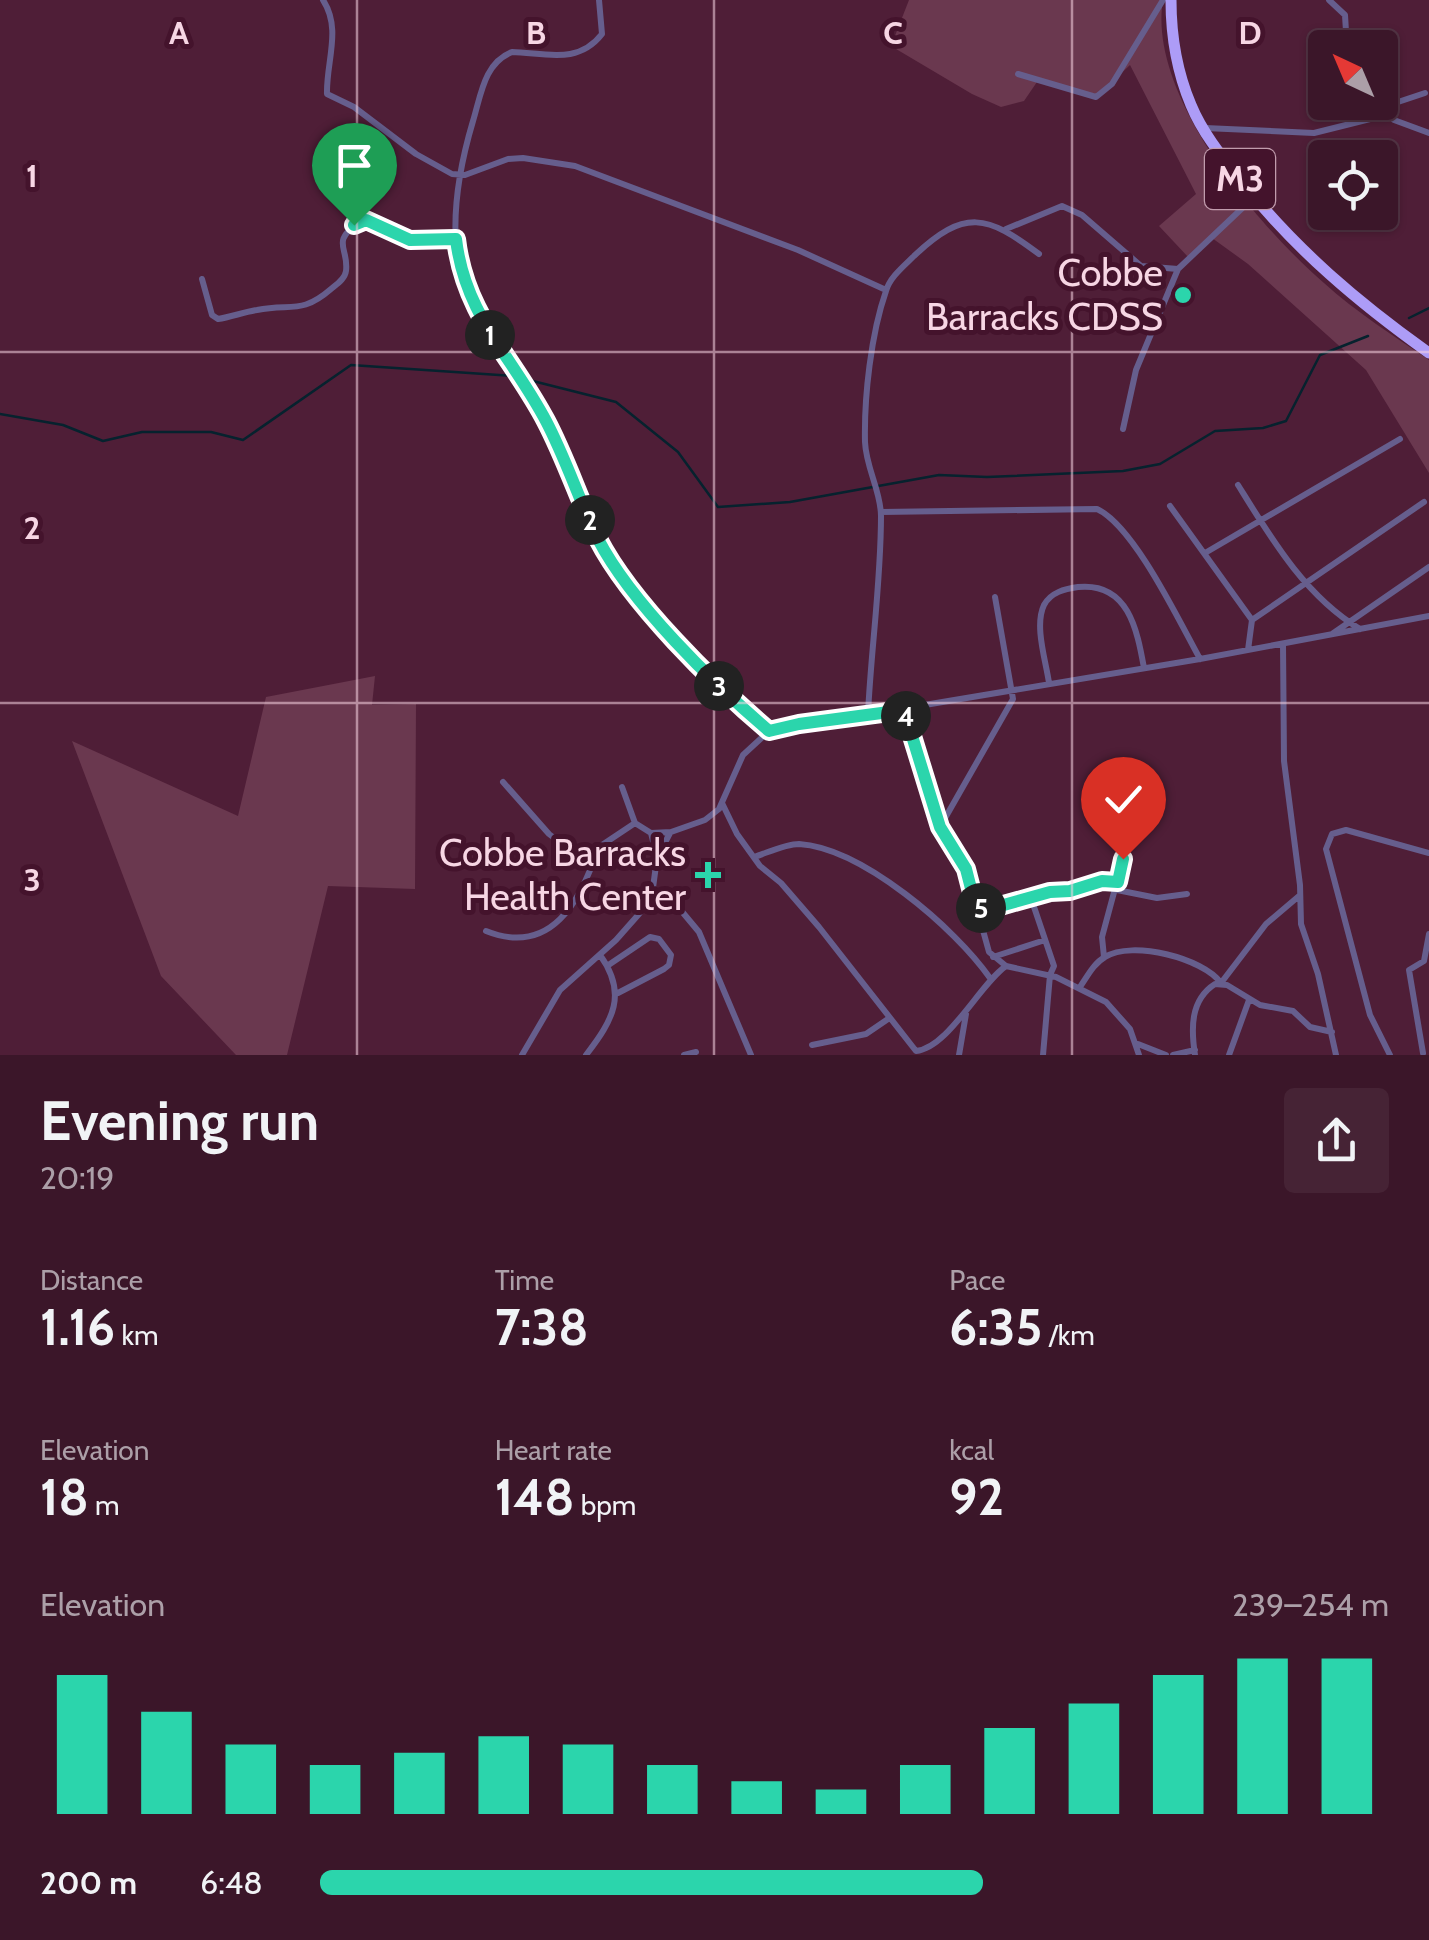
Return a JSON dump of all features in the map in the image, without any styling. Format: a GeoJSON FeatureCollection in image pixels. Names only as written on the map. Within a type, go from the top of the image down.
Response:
{"type":"FeatureCollection","features":[{"type":"Feature","properties":{"kind":"highway","name":"M3"},"geometry":{"type":"LineString","coordinates":[[1172,0],[1176,53],[1202,128],[1254,197],[1296,244],[1379,318],[1429,352]]}},
{"type":"Feature","properties":{"kind":"street"},"geometry":{"type":"LineString","coordinates":[[322,0],[330,12],[333,32],[327,94],[354,107],[416,154],[459,175],[524,158],[575,166],[798,250],[886,290]]}},
{"type":"Feature","properties":{"kind":"street"},"geometry":{"type":"LineString","coordinates":[[599,0],[602,34],[585,50],[550,57],[512,52],[492,66],[459,175],[456,239],[460,270],[484,326],[545,420],[599,541],[646,608],[732,700],[769,731]]}},
{"type":"Feature","properties":{"kind":"street"},"geometry":{"type":"LineString","coordinates":[[1018,74],[1096,96],[1112,84],[1163,0]]}},
{"type":"Feature","properties":{"kind":"street"},"geometry":{"type":"LineString","coordinates":[[1329,0],[1344,15],[1346,30]]}},
{"type":"Feature","properties":{"kind":"street"},"geometry":{"type":"LineString","coordinates":[[1398,101],[1425,93]]}},
{"type":"Feature","properties":{"kind":"street"},"geometry":{"type":"LineString","coordinates":[[1202,128],[1314,133],[1363,120]]}},
{"type":"Feature","properties":{"kind":"street"},"geometry":{"type":"LineString","coordinates":[[1398,120],[1429,133]]}},
{"type":"Feature","properties":{"kind":"street"},"geometry":{"type":"LineString","coordinates":[[1124,430],[1136,370],[1178,268],[1254,197]]}},
{"type":"Feature","properties":{"kind":"street"},"geometry":{"type":"LineString","coordinates":[[1006,229],[1062,206],[1082,214],[1141,266],[1178,268]]}},
{"type":"Feature","properties":{"kind":"street"},"geometry":{"type":"LineString","coordinates":[[202,278],[212,315],[218,320],[260,309],[294,309],[312,305],[342,280],[346,268],[342,243],[347,231],[359,222],[379,224],[410,240],[456,239]]}},
{"type":"Feature","properties":{"kind":"street"},"geometry":{"type":"LineString","coordinates":[[868,714],[881,512],[866,458],[865,427],[877,328],[886,290],[906,264],[950,229],[986,222],[1006,229],[1039,254]]}},
{"type":"Feature","properties":{"kind":"street"},"geometry":{"type":"LineString","coordinates":[[1206,553],[1400,439]]}},
{"type":"Feature","properties":{"kind":"street"},"geometry":{"type":"LineString","coordinates":[[1238,485],[1306,584],[1361,630]]}},
{"type":"Feature","properties":{"kind":"street"},"geometry":{"type":"LineString","coordinates":[[1252,620],[1424,502]]}},
{"type":"Feature","properties":{"kind":"street"},"geometry":{"type":"LineString","coordinates":[[1170,506],[1252,620],[1248,650]]}},
{"type":"Feature","properties":{"kind":"street"},"geometry":{"type":"LineString","coordinates":[[881,512],[1097,508],[1110,514],[1137,550],[1200,659]]}},
{"type":"Feature","properties":{"kind":"street"},"geometry":{"type":"LineString","coordinates":[[1331,634],[1429,567]]}},
{"type":"Feature","properties":{"kind":"street"},"geometry":{"type":"LineString","coordinates":[[1050,683],[1040,622],[1044,605],[1053,594],[1067,588],[1091,586],[1124,604],[1136,624],[1144,668]]}},
{"type":"Feature","properties":{"kind":"street"},"geometry":{"type":"LineString","coordinates":[[940,827],[1014,698],[995,597]]}},
{"type":"Feature","properties":{"kind":"street"},"geometry":{"type":"LineString","coordinates":[[622,786],[635,824],[650,833],[671,832],[706,820],[718,809],[743,755],[769,731],[1200,659],[1429,616]]}},
{"type":"Feature","properties":{"kind":"street"},"geometry":{"type":"LineString","coordinates":[[1283,644],[1284,761],[1304,940],[1318,974],[1336,1055]]}},
{"type":"Feature","properties":{"kind":"street"},"geometry":{"type":"LineString","coordinates":[[904,710],[940,827],[966,869],[991,954],[1006,966],[1050,976],[1106,1002],[1123,1018],[1140,1055]]}},
{"type":"Feature","properties":{"kind":"street"},"geometry":{"type":"LineString","coordinates":[[502,782],[562,847],[571,851],[599,847],[635,824]]}},
{"type":"Feature","properties":{"kind":"street"},"geometry":{"type":"LineString","coordinates":[[721,801],[754,857],[820,927],[911,1048],[921,1053],[966,1013],[990,978],[1006,966]]}},
{"type":"Feature","properties":{"kind":"street"},"geometry":{"type":"LineString","coordinates":[[1390,1055],[1370,1014],[1326,848],[1332,834],[1346,830],[1429,853]]}},
{"type":"Feature","properties":{"kind":"street"},"geometry":{"type":"LineString","coordinates":[[522,1055],[560,990],[640,914],[652,896],[657,858],[671,832]]}},
{"type":"Feature","properties":{"kind":"street"},"geometry":{"type":"LineString","coordinates":[[650,833],[657,858]]}},
{"type":"Feature","properties":{"kind":"street"},"geometry":{"type":"LineString","coordinates":[[754,857],[796,844],[827,850],[917,901],[990,978]]}},
{"type":"Feature","properties":{"kind":"street"},"geometry":{"type":"LineString","coordinates":[[486,932],[503,938],[529,939],[547,930],[580,894],[599,847]]}},
{"type":"Feature","properties":{"kind":"street"},"geometry":{"type":"LineString","coordinates":[[1104,957],[1102,937],[1123,859]]}},
{"type":"Feature","properties":{"kind":"street"},"geometry":{"type":"LineString","coordinates":[[976,908],[1102,881],[1157,898],[1187,894]]}},
{"type":"Feature","properties":{"kind":"street"},"geometry":{"type":"LineString","coordinates":[[1137,1044],[1170,1055],[1195,1053],[1191,1022],[1204,993],[1221,983],[1266,924],[1300,895]]}},
{"type":"Feature","properties":{"kind":"street"},"geometry":{"type":"LineString","coordinates":[[652,896],[678,908],[699,932],[752,1055]]}},
{"type":"Feature","properties":{"kind":"street"},"geometry":{"type":"LineString","coordinates":[[1030,898],[1054,966],[1043,1055]]}},
{"type":"Feature","properties":{"kind":"street"},"geometry":{"type":"LineString","coordinates":[[1423,1053],[1409,970],[1427,964],[1429,934]]}},
{"type":"Feature","properties":{"kind":"street"},"geometry":{"type":"LineString","coordinates":[[586,1055],[607,1022],[618,993],[664,969],[670,955],[659,939],[650,938],[607,966]]}},
{"type":"Feature","properties":{"kind":"street"},"geometry":{"type":"LineString","coordinates":[[973,958],[1045,940]]}},
{"type":"Feature","properties":{"kind":"street"},"geometry":{"type":"LineString","coordinates":[[1080,987],[1104,957],[1112,954],[1174,955],[1203,967],[1248,1000],[1288,1009],[1310,1027],[1332,1032]]}},
{"type":"Feature","properties":{"kind":"street"},"geometry":{"type":"LineString","coordinates":[[600,955],[618,993]]}},
{"type":"Feature","properties":{"kind":"street"},"geometry":{"type":"LineString","coordinates":[[1229,1055],[1248,1000]]}},
{"type":"Feature","properties":{"kind":"street"},"geometry":{"type":"LineString","coordinates":[[960,1055],[966,1013]]}},
{"type":"Feature","properties":{"kind":"street"},"geometry":{"type":"LineString","coordinates":[[812,1044],[866,1034],[888,1018]]}},
{"type":"Feature","properties":{"kind":"street"},"geometry":{"type":"LineString","coordinates":[[684,1055],[696,1052]]}},
{"type":"Feature","properties":{"kind":"shaded area"},"geometry":{"type":"Polygon","coordinates":[[[909,0],[1163,0],[1163,37],[1172,76],[1189,116],[1239,193],[1324,283],[1429,360],[1429,473],[1366,370],[1248,264],[1212,238],[1189,258],[1159,226],[1196,194],[1130,65],[1096,97],[1039,79],[1024,101],[1001,107],[891,46],[909,0]]]}},
{"type":"Feature","properties":{"kind":"shaded area"},"geometry":{"type":"Polygon","coordinates":[[[375,676],[372,705],[416,704],[415,889],[328,886],[287,1055],[236,1055],[161,976],[72,741],[238,816],[266,697],[375,676]]]}},
{"type":"Feature","properties":{"kind":"waterway"},"geometry":{"type":"LineString","coordinates":[[1409,318],[1429,308]]}},
{"type":"Feature","properties":{"kind":"waterway"},"geometry":{"type":"LineString","coordinates":[[521,378],[616,402],[678,452],[718,507],[790,502],[939,475],[987,477],[1123,471],[1160,464],[1215,431],[1263,428],[1286,421],[1320,355],[1368,336]]}},
{"type":"Feature","properties":{"kind":"waterway"},"geometry":{"type":"LineString","coordinates":[[0,414],[63,425],[103,441],[142,432],[211,432],[243,440],[351,365],[513,376]]}},
{"type":"Feature","properties":{"kind":"place","name":"Cobbe Barracks CDSS"},"geometry":{"type":"Point","coordinates":[1183,295]}},
{"type":"Feature","properties":{"kind":"place","name":"Cobbe Barracks Health Center"},"geometry":{"type":"Point","coordinates":[708,875]}},
{"type":"Feature","properties":{"kind":"route"},"geometry":{"type":"LineString","coordinates":[[354,225],[366,220],[419,241],[456,239],[468,294],[484,326],[545,420],[599,541],[646,608],[732,700],[769,731],[904,710],[940,827],[966,869],[976,908],[993,908],[1102,881],[1118,882],[1123,859]]}}]}
